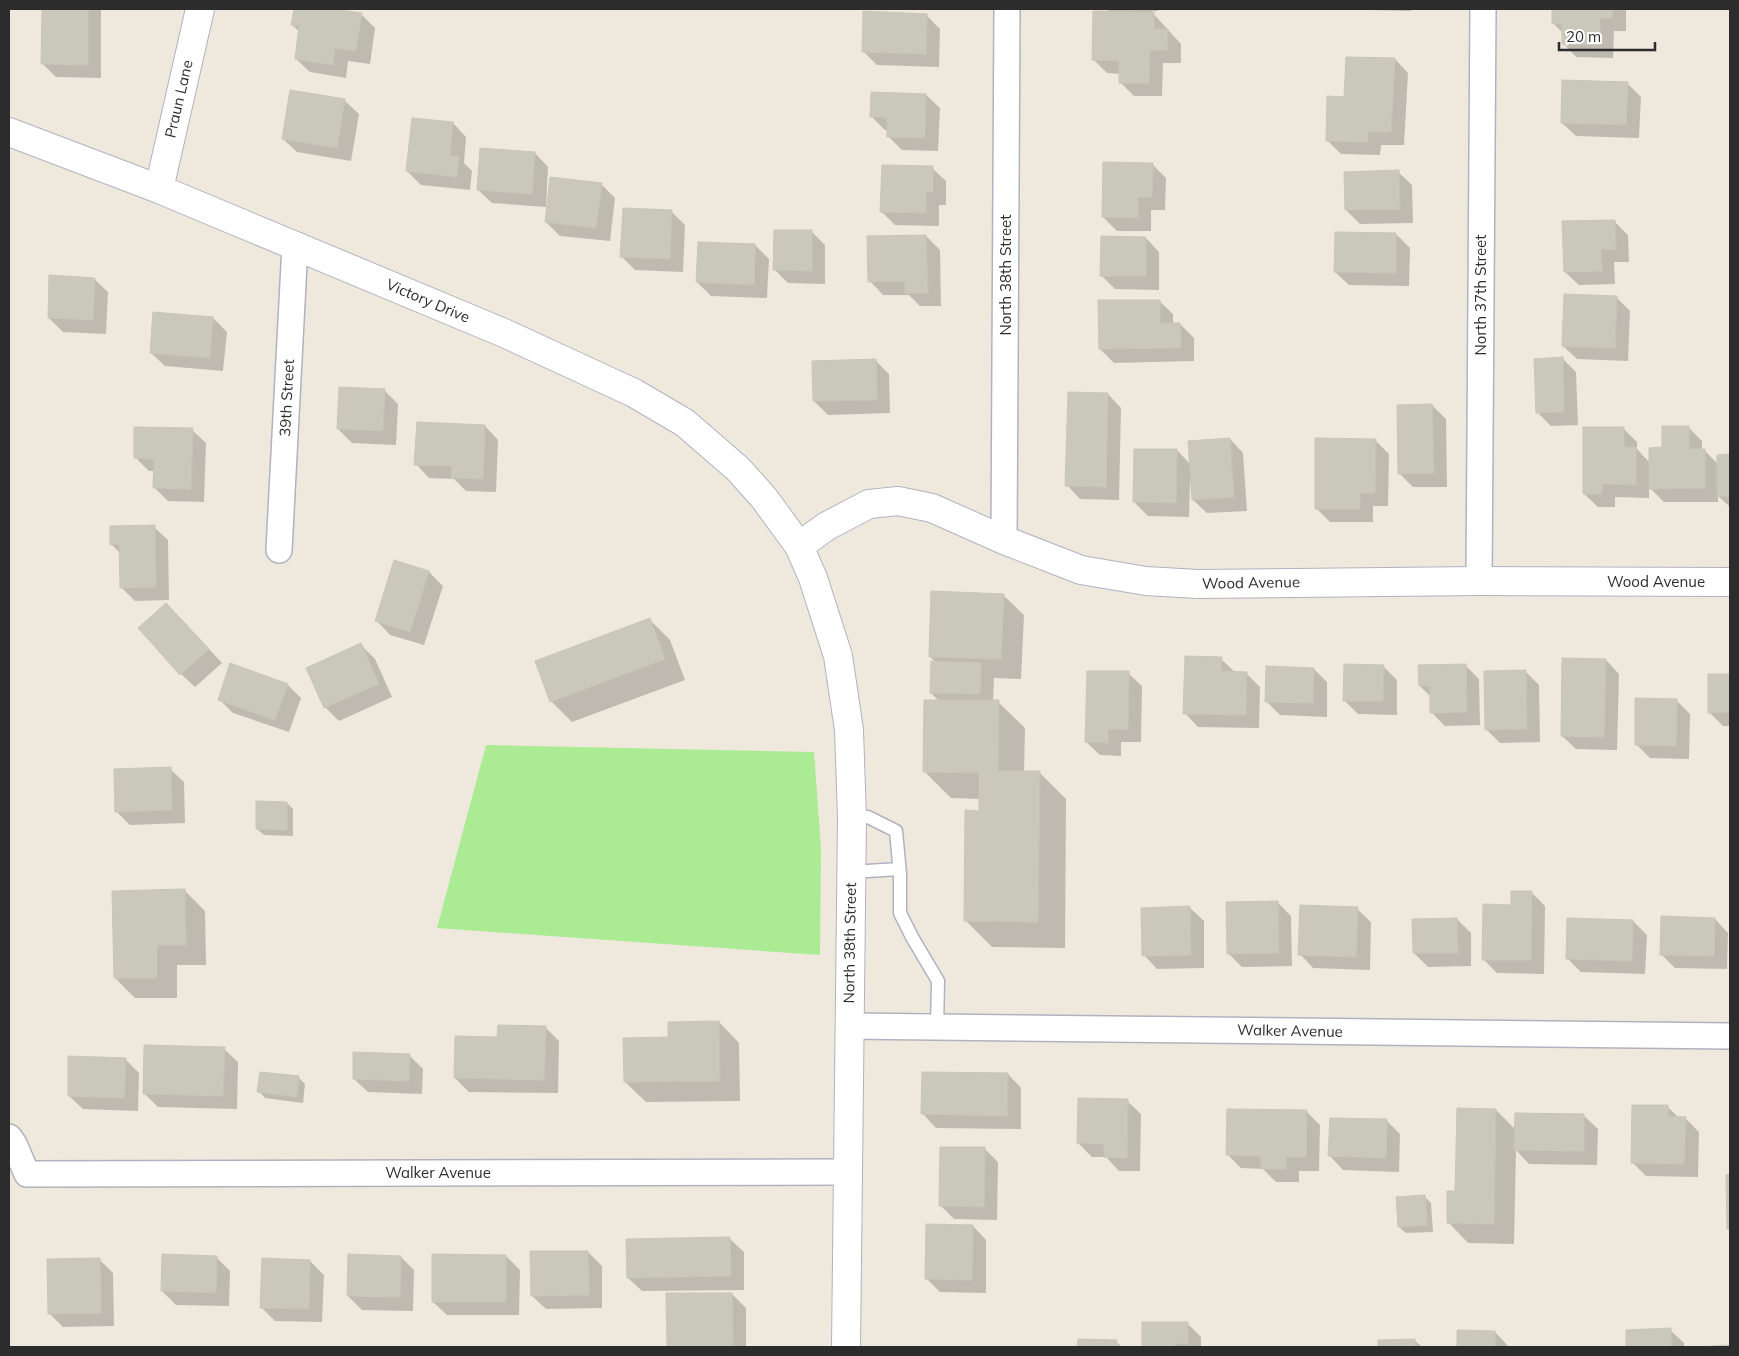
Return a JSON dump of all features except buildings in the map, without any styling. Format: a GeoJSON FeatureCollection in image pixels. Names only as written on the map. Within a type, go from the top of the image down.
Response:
{"type":"FeatureCollection","features":[{"type":"Feature","properties":{"kind":"main road","name":"Praun Lane"},"geometry":{"type":"LineString","coordinates":[[159,189],[200,9]]}},
{"type":"Feature","properties":{"kind":"main road","name":"Victory Drive"},"geometry":{"type":"LineString","coordinates":[[9,132],[159,189],[295,245],[504,333],[634,393],[685,423],[738,468],[764,498],[799,546]]}},
{"type":"Feature","properties":{"kind":"main road","name":"Wood Avenue"},"geometry":{"type":"LineString","coordinates":[[799,546],[827,526],[869,504],[898,501],[932,508],[1004,540],[1081,570],[1146,581],[1198,584],[1479,581],[1730,582]]}},
{"type":"Feature","properties":{"kind":"main road","name":"North 38th Street"},"geometry":{"type":"LineString","coordinates":[[799,546],[813,578],[838,656],[849,730],[852,818],[846,1347]]}},
{"type":"Feature","properties":{"kind":"street","name":"North 38th Street"},"geometry":{"type":"LineString","coordinates":[[1004,540],[1007,9]]}},
{"type":"Feature","properties":{"kind":"street","name":"North 37th Street"},"geometry":{"type":"LineString","coordinates":[[1479,581],[1483,9]]}},
{"type":"Feature","properties":{"kind":"street","name":"39th Street"},"geometry":{"type":"LineString","coordinates":[[280,550],[295,245]]}},
{"type":"Feature","properties":{"kind":"street","name":"Walker Avenue"},"geometry":{"type":"LineString","coordinates":[[849,1026],[1730,1036]]}},
{"type":"Feature","properties":{"kind":"street","name":"Walker Avenue"},"geometry":{"type":"LineString","coordinates":[[9,1137],[28,1174],[849,1172]]}},
{"type":"Feature","properties":{"kind":"lane"},"geometry":{"type":"LineString","coordinates":[[852,818],[868,817],[896,831],[900,913],[938,981],[937,1028]]}},
{"type":"Feature","properties":{"kind":"lane"},"geometry":{"type":"LineString","coordinates":[[851,872],[899,869]]}},
{"type":"Feature","properties":{"kind":"green space"},"geometry":{"type":"Polygon","coordinates":[[[486,745],[814,752],[821,848],[820,955],[437,928],[486,745]]]}}]}
